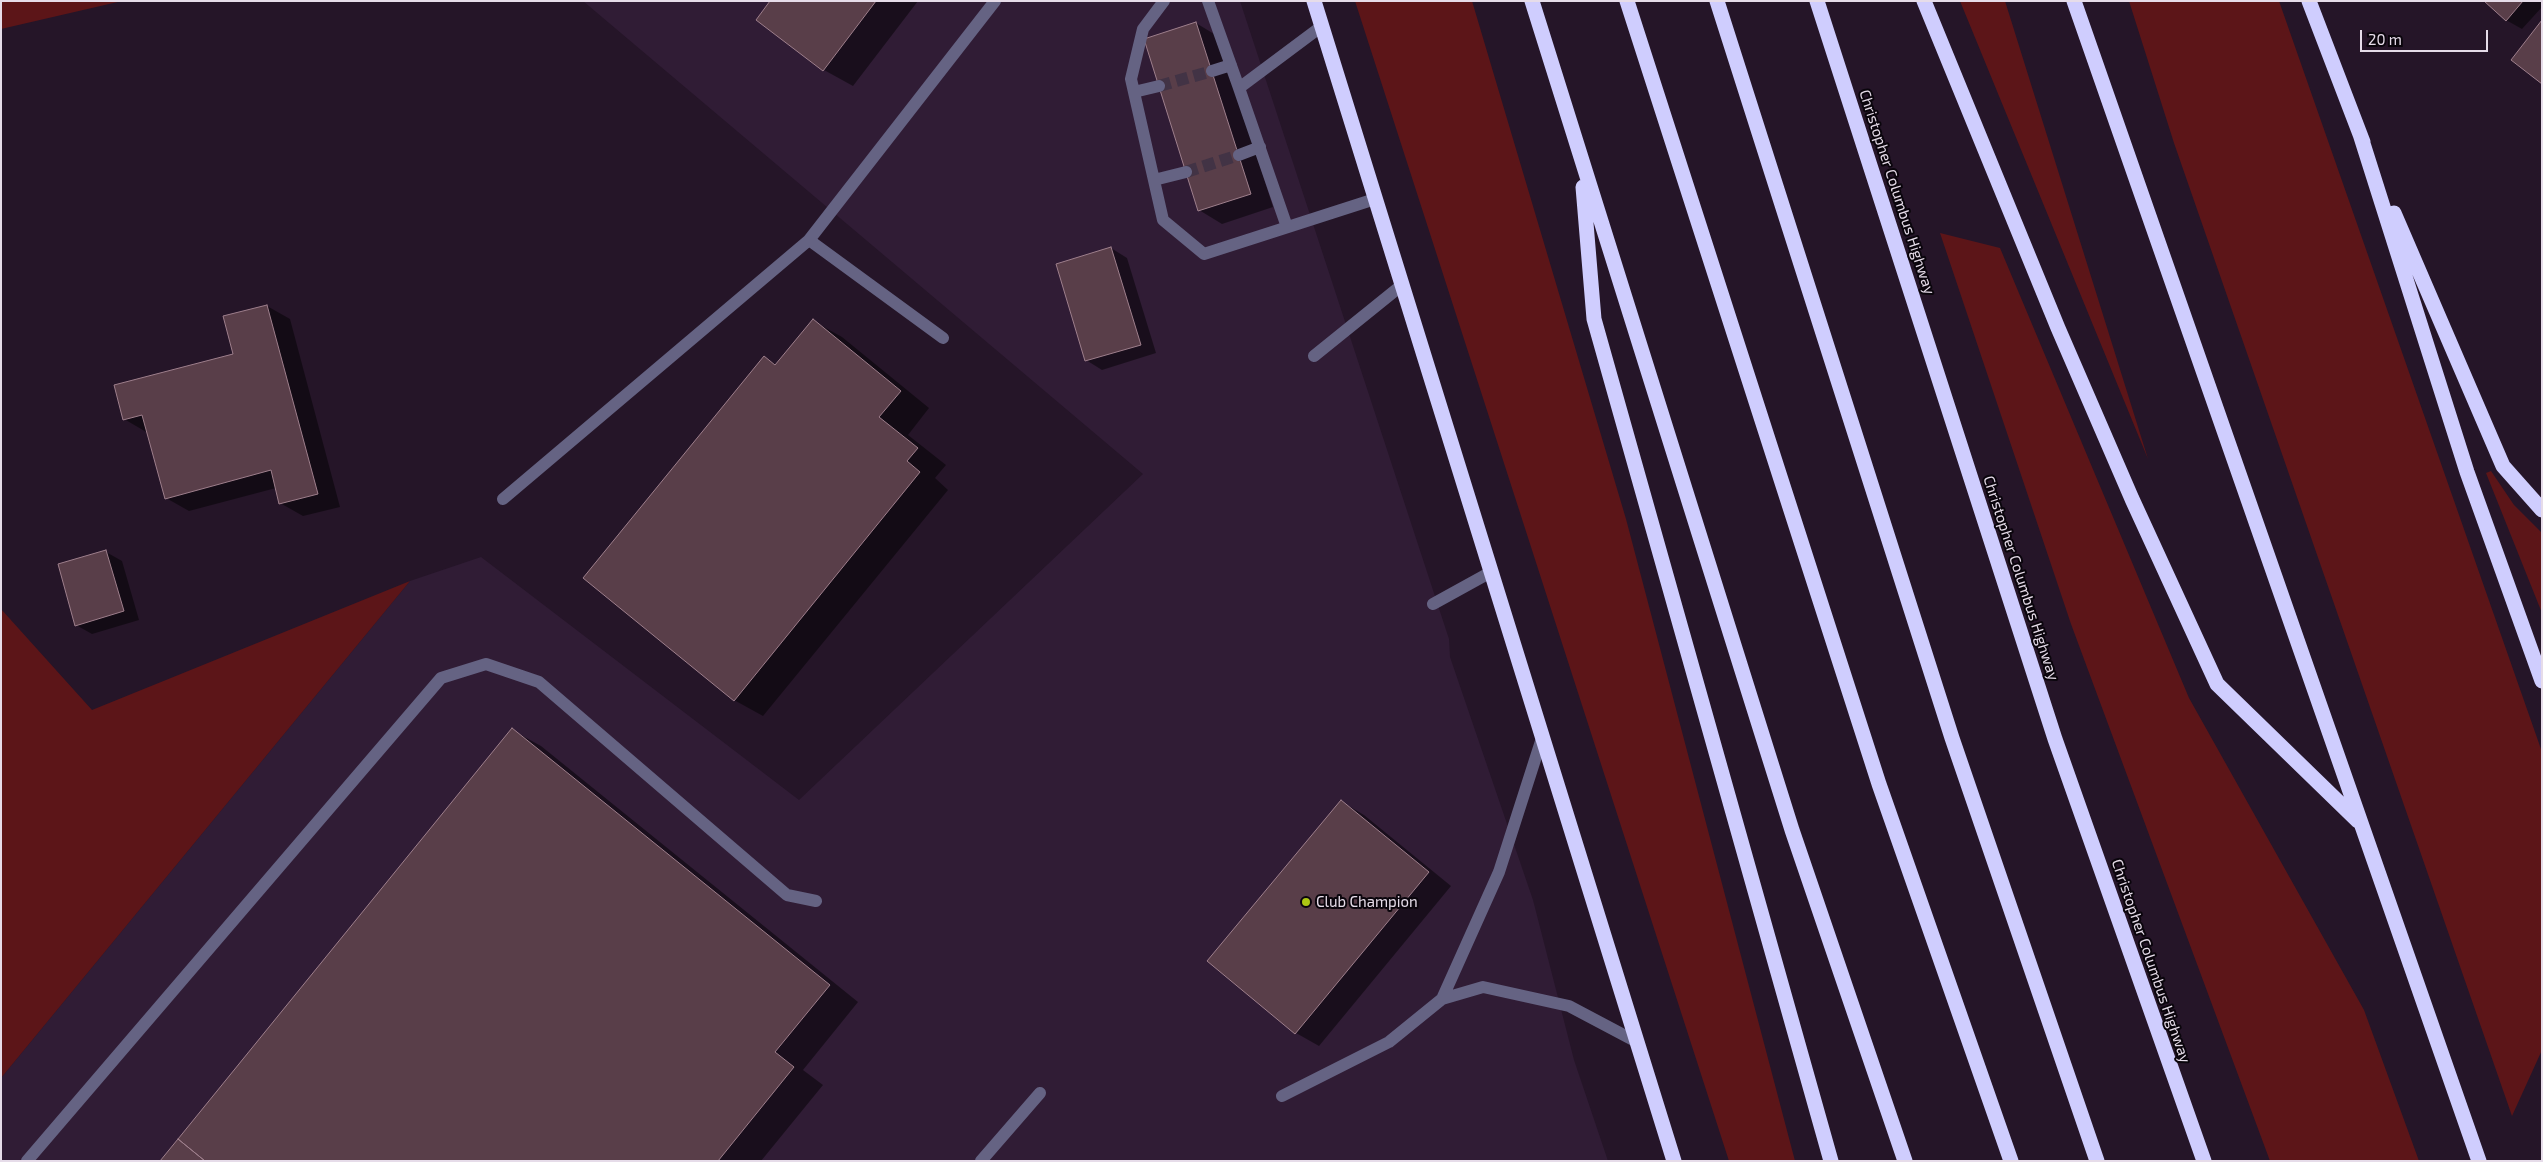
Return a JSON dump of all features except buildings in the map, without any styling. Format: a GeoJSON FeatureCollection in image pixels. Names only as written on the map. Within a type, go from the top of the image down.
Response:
{"type":"FeatureCollection","features":[{"type":"Feature","properties":{"kind":"highway"},"geometry":{"type":"LineString","coordinates":[[1314,1],[1674,1161]]}},
{"type":"Feature","properties":{"kind":"highway"},"geometry":{"type":"LineString","coordinates":[[1532,1],[1792,830],[1905,1161]]}},
{"type":"Feature","properties":{"kind":"highway"},"geometry":{"type":"LineString","coordinates":[[1627,1],[1864,738],[2011,1161]]}},
{"type":"Feature","properties":{"kind":"highway"},"geometry":{"type":"LineString","coordinates":[[1717,1],[1949,728],[2097,1161]]}},
{"type":"Feature","properties":{"kind":"highway","name":"Christopher Columbus Highway"},"geometry":{"type":"LineString","coordinates":[[1817,1],[2055,739],[2204,1161]]}},
{"type":"Feature","properties":{"kind":"highway"},"geometry":{"type":"LineString","coordinates":[[1924,1],[2062,337],[2132,499],[2217,684],[2360,823]]}},
{"type":"Feature","properties":{"kind":"highway"},"geometry":{"type":"LineString","coordinates":[[2074,1],[2479,1161]]}},
{"type":"Feature","properties":{"kind":"highway"},"geometry":{"type":"LineString","coordinates":[[2309,1],[2360,134],[2503,466],[2542,510]]}},
{"type":"Feature","properties":{"kind":"highway"},"geometry":{"type":"LineString","coordinates":[[2360,134],[2467,472],[2542,681]]}},
{"type":"Feature","properties":{"kind":"highway"},"geometry":{"type":"LineString","coordinates":[[1580,158],[1594,318],[1831,1161]]}},
{"type":"Feature","properties":{"kind":"lane"},"geometry":{"type":"LineString","coordinates":[[503,499],[809,240],[995,1]]}},
{"type":"Feature","properties":{"kind":"lane"},"geometry":{"type":"LineString","coordinates":[[1164,1],[1143,29],[1131,79],[1163,220],[1204,254],[1376,199]]}},
{"type":"Feature","properties":{"kind":"lane"},"geometry":{"type":"LineString","coordinates":[[1208,1],[1287,227]]}},
{"type":"Feature","properties":{"kind":"lane"},"geometry":{"type":"LineString","coordinates":[[1239,88],[1322,26]]}},
{"type":"Feature","properties":{"kind":"lane"},"geometry":{"type":"LineString","coordinates":[[1212,71],[1231,65]]}},
{"type":"Feature","properties":{"kind":"lane"},"geometry":{"type":"LineString","coordinates":[[1134,92],[1159,86]]}},
{"type":"Feature","properties":{"kind":"lane"},"geometry":{"type":"LineString","coordinates":[[1239,155],[1260,147]]}},
{"type":"Feature","properties":{"kind":"lane"},"geometry":{"type":"LineString","coordinates":[[1154,180],[1186,172]]}},
{"type":"Feature","properties":{"kind":"lane"},"geometry":{"type":"LineString","coordinates":[[809,240],[942,338]]}},
{"type":"Feature","properties":{"kind":"lane"},"geometry":{"type":"LineString","coordinates":[[1314,356],[1402,285]]}},
{"type":"Feature","properties":{"kind":"lane"},"geometry":{"type":"LineString","coordinates":[[1433,604],[1491,572]]}},
{"type":"Feature","properties":{"kind":"lane"},"geometry":{"type":"LineString","coordinates":[[27,1161],[440,678],[486,664],[539,682],[787,895],[816,901]]}},
{"type":"Feature","properties":{"kind":"lane"},"geometry":{"type":"LineString","coordinates":[[1442,999],[1499,872],[1542,738]]}},
{"type":"Feature","properties":{"kind":"lane"},"geometry":{"type":"LineString","coordinates":[[1282,1096],[1389,1042],[1442,999],[1483,987],[1569,1006],[1637,1042]]}},
{"type":"Feature","properties":{"kind":"lane"},"geometry":{"type":"LineString","coordinates":[[981,1161],[1040,1094]]}},
{"type":"Feature","properties":{"kind":"shaded area"},"geometry":{"type":"Polygon","coordinates":[[[1,1],[122,1],[1,29],[1,1]]]}},
{"type":"Feature","properties":{"kind":"shaded area"},"geometry":{"type":"Polygon","coordinates":[[[583,1],[1240,1],[1449,639],[1450,657],[1533,900],[1574,1060],[1608,1161],[1,1161],[1,1078],[410,581],[481,557],[799,800],[1143,474],[583,1]]]}},
{"type":"Feature","properties":{"kind":"shaded area"},"geometry":{"type":"Polygon","coordinates":[[[1355,1],[1472,1],[1626,519],[1795,1161],[1729,1161],[1355,1]]]}},
{"type":"Feature","properties":{"kind":"shaded area"},"geometry":{"type":"Polygon","coordinates":[[[1960,1],[2005,1],[2148,459],[1960,1]]]}},
{"type":"Feature","properties":{"kind":"shaded area"},"geometry":{"type":"Polygon","coordinates":[[[2129,1],[2279,1],[2542,752],[2542,1050],[2512,1116],[2174,143],[2129,1]]]}},
{"type":"Feature","properties":{"kind":"shaded area"},"geometry":{"type":"Polygon","coordinates":[[[1940,233],[2000,248],[2189,698],[2364,1010],[2419,1161],[2270,1161],[2071,624],[1940,233]]]}},
{"type":"Feature","properties":{"kind":"shaded area"},"geometry":{"type":"Polygon","coordinates":[[[2491,471],[2514,505],[2542,533],[2542,613],[2486,473],[2491,471]]]}},
{"type":"Feature","properties":{"kind":"shaded area"},"geometry":{"type":"Polygon","coordinates":[[[410,581],[1,1078],[1,609],[92,710],[410,581]]]}},
{"type":"Feature","properties":{"kind":"tunnel"},"geometry":{"type":"LineString","coordinates":[[1159,86],[1212,71]]}},
{"type":"Feature","properties":{"kind":"tunnel"},"geometry":{"type":"LineString","coordinates":[[1186,172],[1239,155]]}},
{"type":"Feature","properties":{"kind":"place","name":"Club Champion"},"geometry":{"type":"Point","coordinates":[1306,902]}}]}
